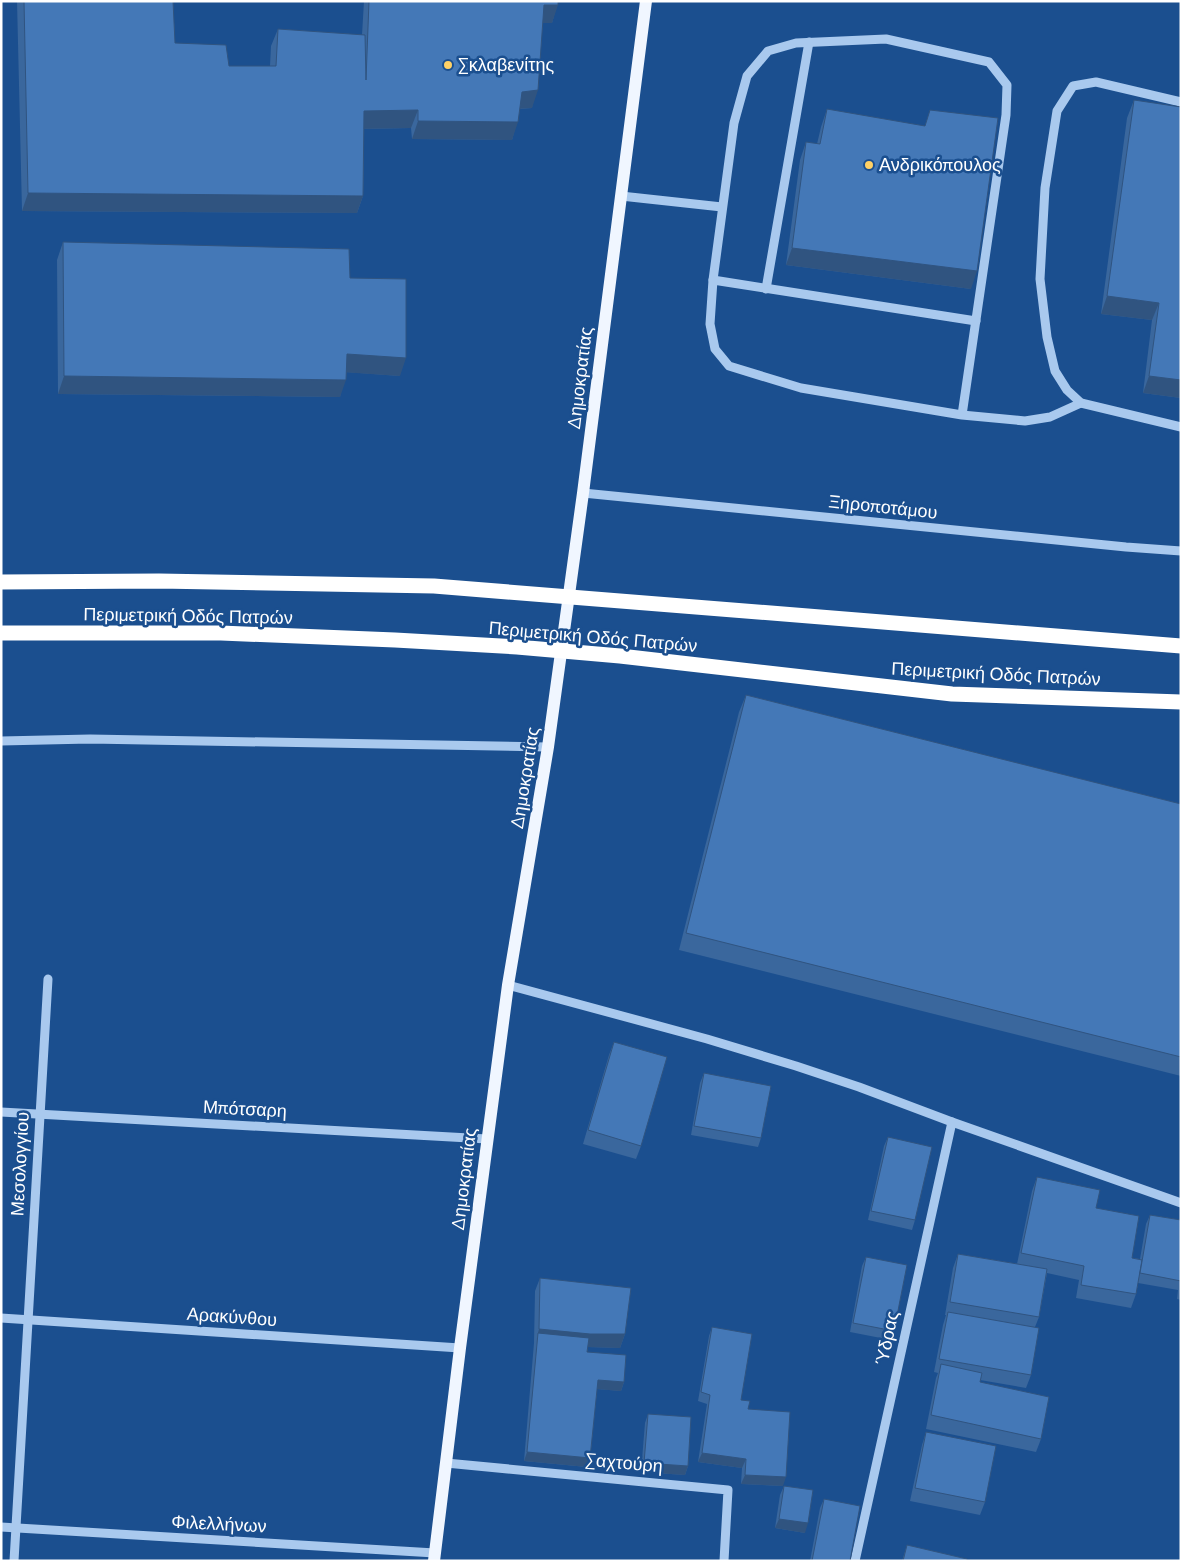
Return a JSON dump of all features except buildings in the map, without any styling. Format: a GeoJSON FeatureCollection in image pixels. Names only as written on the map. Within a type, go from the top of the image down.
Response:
{"type":"FeatureCollection","features":[{"type":"Feature","properties":{"kind":"highway","name":"Περιμετρική Οδός Πατρών"},"geometry":{"type":"LineString","coordinates":[[1,582],[159,581],[415,586],[617,599],[1181,646]]}},
{"type":"Feature","properties":{"kind":"highway","name":"Περιμετρική Οδός Πατρών"},"geometry":{"type":"LineString","coordinates":[[1,634],[221,633],[395,640],[516,647],[620,656],[952,694],[1181,702]]}},
{"type":"Feature","properties":{"kind":"main road","name":"Δημοκρατίας"},"geometry":{"type":"LineString","coordinates":[[434,1557],[508,985],[548,747],[583,493],[646,1]]}},
{"type":"Feature","properties":{"kind":"street"},"geometry":{"type":"LineString","coordinates":[[962,415],[1006,115],[1006,84],[989,62],[886,39],[796,43],[768,51],[747,76],[734,123],[722,207],[713,280],[710,324],[715,349],[729,366],[801,388],[962,415],[1025,421],[1050,417],[1080,403]]}},
{"type":"Feature","properties":{"kind":"street"},"geometry":{"type":"LineString","coordinates":[[766,289],[809,42]]}},
{"type":"Feature","properties":{"kind":"street"},"geometry":{"type":"LineString","coordinates":[[1181,102],[1096,82],[1073,86],[1056,110],[1044,188],[1040,279],[1047,337],[1055,371],[1067,390],[1080,403],[1181,427]]}},
{"type":"Feature","properties":{"kind":"street"},"geometry":{"type":"LineString","coordinates":[[621,196],[722,207]]}},
{"type":"Feature","properties":{"kind":"street"},"geometry":{"type":"LineString","coordinates":[[713,280],[976,320]]}},
{"type":"Feature","properties":{"kind":"street","name":"Ξηροποτάμου"},"geometry":{"type":"LineString","coordinates":[[583,493],[1181,551]]}},
{"type":"Feature","properties":{"kind":"street"},"geometry":{"type":"LineString","coordinates":[[1,740],[129,740],[548,747]]}},
{"type":"Feature","properties":{"kind":"street","name":"Μεσολογγίου"},"geometry":{"type":"LineString","coordinates":[[14,1561],[48,979]]}},
{"type":"Feature","properties":{"kind":"street"},"geometry":{"type":"LineString","coordinates":[[508,985],[707,1039],[860,1087],[952,1122],[1181,1203]]}},
{"type":"Feature","properties":{"kind":"street","name":"Μπότσαρη"},"geometry":{"type":"LineString","coordinates":[[1,1112],[487,1139]]}},
{"type":"Feature","properties":{"kind":"street","name":"Ύδρας"},"geometry":{"type":"LineString","coordinates":[[855,1561],[952,1122]]}},
{"type":"Feature","properties":{"kind":"street","name":"Αρακύνθου"},"geometry":{"type":"LineString","coordinates":[[1,1318],[460,1348]]}},
{"type":"Feature","properties":{"kind":"street","name":"Σαχτούρη"},"geometry":{"type":"LineString","coordinates":[[446,1463],[728,1490],[724,1561]]}},
{"type":"Feature","properties":{"kind":"street","name":"Φιλελλήνων"},"geometry":{"type":"LineString","coordinates":[[1,1527],[434,1557]]}},
{"type":"Feature","properties":{"kind":"place","name":"Σκλαβενίτης"},"geometry":{"type":"Point","coordinates":[448,65]}},
{"type":"Feature","properties":{"kind":"place","name":"Ανδρικόπουλος"},"geometry":{"type":"Point","coordinates":[869,165]}}]}
